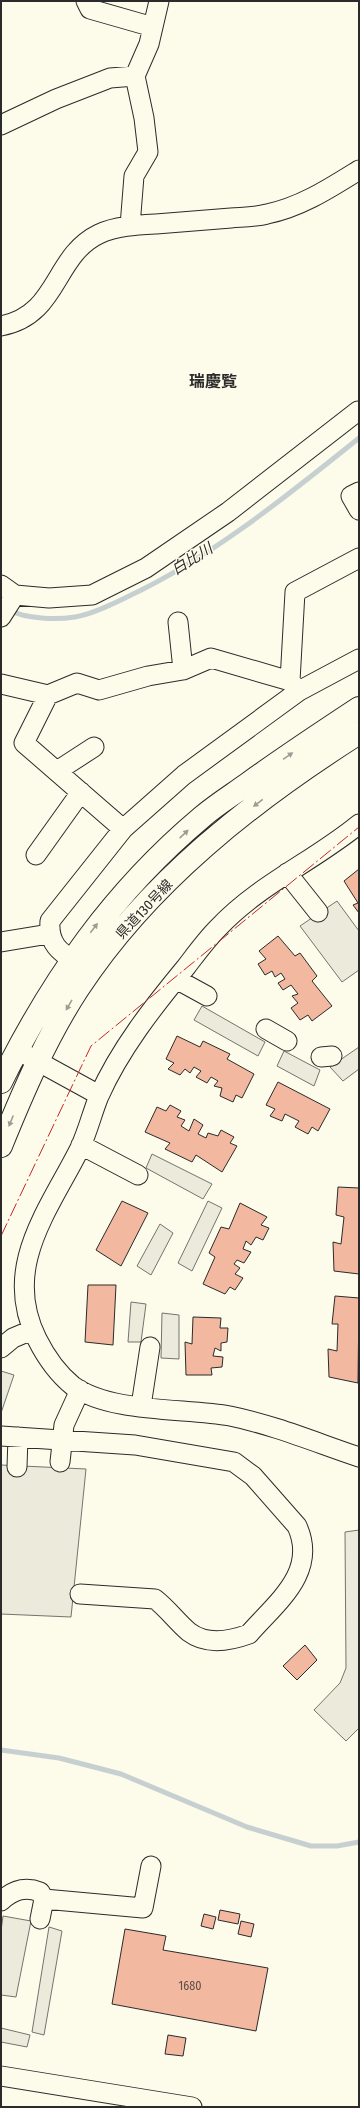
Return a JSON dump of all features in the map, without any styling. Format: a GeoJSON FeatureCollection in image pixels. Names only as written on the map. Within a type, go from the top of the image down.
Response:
{"type":"FeatureCollection","features":[{"type":"Feature","properties":{"kind":"main road","name":"県道130号線"},"geometry":{"type":"LineString","coordinates":[[1,1082],[48,995],[71,959],[106,913],[144,870],[203,816],[263,773],[359,708]]}},
{"type":"Feature","properties":{"kind":"main road","name":"県道130号線"},"geometry":{"type":"LineString","coordinates":[[1,1146],[38,1060],[78,990],[125,927],[161,888],[220,833],[274,791],[359,733]]}},
{"type":"Feature","properties":{"kind":"street"},"geometry":{"type":"LineString","coordinates":[[86,1],[90,9],[153,26]]}},
{"type":"Feature","properties":{"kind":"street"},"geometry":{"type":"LineString","coordinates":[[130,226],[134,176],[148,152],[144,118],[135,76],[149,44],[159,1]]}},
{"type":"Feature","properties":{"kind":"street"},"geometry":{"type":"LineString","coordinates":[[1,125],[56,99],[110,78],[135,76]]}},
{"type":"Feature","properties":{"kind":"street"},"geometry":{"type":"LineString","coordinates":[[1,326],[15,323],[37,309],[48,296],[57,279],[73,257],[99,234],[130,226],[273,213],[287,209],[322,193],[359,170]]}},
{"type":"Feature","properties":{"kind":"street"},"geometry":{"type":"LineString","coordinates":[[1,617],[10,593],[49,598],[92,595],[146,568],[228,512],[358,411]]}},
{"type":"Feature","properties":{"kind":"street"},"geometry":{"type":"LineString","coordinates":[[359,492],[351,496],[359,510]]}},
{"type":"Feature","properties":{"kind":"street"},"geometry":{"type":"LineString","coordinates":[[294,686],[295,592],[359,558]]}},
{"type":"Feature","properties":{"kind":"street"},"geometry":{"type":"LineString","coordinates":[[178,622],[183,670]]}},
{"type":"Feature","properties":{"kind":"street"},"geometry":{"type":"LineString","coordinates":[[1,684],[48,695],[77,684],[99,690],[148,676],[183,670],[211,658],[294,686]]}},
{"type":"Feature","properties":{"kind":"street"},"geometry":{"type":"LineString","coordinates":[[90,972],[56,948],[49,934],[50,921],[123,830],[184,775],[294,686],[359,659]]}},
{"type":"Feature","properties":{"kind":"street"},"geometry":{"type":"LineString","coordinates":[[48,695],[24,743],[123,830]]}},
{"type":"Feature","properties":{"kind":"street"},"geometry":{"type":"LineString","coordinates":[[57,771],[94,747]]}},
{"type":"Feature","properties":{"kind":"street"},"geometry":{"type":"LineString","coordinates":[[36,855],[81,792]]}},
{"type":"Feature","properties":{"kind":"street"},"geometry":{"type":"LineString","coordinates":[[359,824],[344,836],[262,890],[218,927],[137,1029],[99,1095],[82,1145],[42,1219],[25,1263],[24,1308],[32,1330],[56,1371],[80,1390],[102,1400],[228,1416],[260,1424],[359,1457]]}},
{"type":"Feature","properties":{"kind":"street"},"geometry":{"type":"LineString","coordinates":[[287,873],[318,912]]}},
{"type":"Feature","properties":{"kind":"street"},"geometry":{"type":"LineString","coordinates":[[1,942],[49,934]]}},
{"type":"Feature","properties":{"kind":"street"},"geometry":{"type":"LineString","coordinates":[[176,979],[207,996]]}},
{"type":"Feature","properties":{"kind":"street"},"geometry":{"type":"LineString","coordinates":[[266,1029],[287,1041]]}},
{"type":"Feature","properties":{"kind":"street"},"geometry":{"type":"LineString","coordinates":[[17,1050],[38,1060],[99,1095]]}},
{"type":"Feature","properties":{"kind":"street"},"geometry":{"type":"LineString","coordinates":[[82,1145],[138,1175]]}},
{"type":"Feature","properties":{"kind":"street"},"geometry":{"type":"LineString","coordinates":[[1,1348],[13,1338],[32,1330]]}},
{"type":"Feature","properties":{"kind":"street"},"geometry":{"type":"LineString","coordinates":[[141,1406],[150,1347]]}},
{"type":"Feature","properties":{"kind":"street"},"geometry":{"type":"LineString","coordinates":[[60,1462],[64,1425],[80,1390]]}},
{"type":"Feature","properties":{"kind":"street"},"geometry":{"type":"LineString","coordinates":[[17,1466],[10,1437],[135,1445],[234,1462],[254,1476],[296,1526],[303,1544],[303,1558],[300,1571],[293,1584],[249,1634],[239,1638],[214,1641],[202,1639],[189,1632],[164,1606],[155,1599],[80,1594]]}},
{"type":"Feature","properties":{"kind":"street"},"geometry":{"type":"LineString","coordinates":[[44,1899],[143,1908],[151,1866]]}},
{"type":"Feature","properties":{"kind":"street"},"geometry":{"type":"LineString","coordinates":[[1,1901],[13,1892],[21,1889],[31,1889],[40,1892],[44,1899],[40,1919]]}},
{"type":"Feature","properties":{"kind":"street"},"geometry":{"type":"LineString","coordinates":[[1,2076],[192,2107]]}},
{"type":"Feature","properties":{"kind":"shaded area"},"geometry":{"type":"Polygon","coordinates":[[[337,901],[359,931],[359,970],[342,982],[300,926],[337,901]]]}},
{"type":"Feature","properties":{"kind":"shaded area"},"geometry":{"type":"Polygon","coordinates":[[[202,1006],[265,1042],[258,1056],[194,1020],[202,1006]]]}},
{"type":"Feature","properties":{"kind":"shaded area"},"geometry":{"type":"Polygon","coordinates":[[[359,1047],[359,1069],[343,1081],[330,1067],[359,1047]]]}},
{"type":"Feature","properties":{"kind":"shaded area"},"geometry":{"type":"Polygon","coordinates":[[[284,1051],[320,1070],[314,1086],[277,1066],[284,1051]]]}},
{"type":"Feature","properties":{"kind":"shaded area"},"geometry":{"type":"Polygon","coordinates":[[[152,1154],[212,1184],[203,1199],[146,1168],[152,1154]]]}},
{"type":"Feature","properties":{"kind":"shaded area"},"geometry":{"type":"Polygon","coordinates":[[[208,1201],[222,1208],[192,1271],[178,1263],[208,1201]]]}},
{"type":"Feature","properties":{"kind":"shaded area"},"geometry":{"type":"Polygon","coordinates":[[[160,1224],[173,1233],[151,1275],[137,1266],[160,1224]]]}},
{"type":"Feature","properties":{"kind":"shaded area"},"geometry":{"type":"Polygon","coordinates":[[[131,1302],[146,1304],[141,1342],[128,1342],[131,1302]]]}},
{"type":"Feature","properties":{"kind":"shaded area"},"geometry":{"type":"Polygon","coordinates":[[[162,1313],[179,1315],[179,1359],[161,1358],[162,1313]]]}},
{"type":"Feature","properties":{"kind":"shaded area"},"geometry":{"type":"Polygon","coordinates":[[[1,1371],[14,1375],[1,1413],[1,1371]]]}},
{"type":"Feature","properties":{"kind":"shaded area"},"geometry":{"type":"Polygon","coordinates":[[[1,1465],[86,1469],[71,1617],[1,1614],[1,1465]]]}},
{"type":"Feature","properties":{"kind":"shaded area"},"geometry":{"type":"Polygon","coordinates":[[[359,1530],[359,1728],[346,1741],[314,1710],[340,1683],[346,1668],[345,1532],[359,1530]]]}},
{"type":"Feature","properties":{"kind":"shaded area"},"geometry":{"type":"Polygon","coordinates":[[[3,1916],[31,1921],[16,1997],[1,1995],[1,1931],[3,1916]]]}},
{"type":"Feature","properties":{"kind":"shaded area"},"geometry":{"type":"Polygon","coordinates":[[[49,1927],[62,1931],[44,2035],[32,2032],[49,1927]]]}},
{"type":"Feature","properties":{"kind":"shaded area"},"geometry":{"type":"Polygon","coordinates":[[[1,2028],[30,2035],[27,2047],[1,2042],[1,2028]]]}},
{"type":"Feature","properties":{"kind":"building"},"geometry":{"type":"Polygon","coordinates":[[[359,869],[359,913],[353,905],[358,903],[344,881],[359,869]]]}},
{"type":"Feature","properties":{"kind":"building"},"geometry":{"type":"Polygon","coordinates":[[[278,936],[295,956],[300,953],[317,976],[312,981],[332,1006],[312,1021],[308,1015],[300,1020],[291,1008],[298,1003],[292,996],[298,994],[291,985],[283,990],[278,983],[285,979],[281,973],[275,977],[272,971],[265,975],[258,964],[266,959],[259,951],[278,936]]]}},
{"type":"Feature","properties":{"kind":"building"},"geometry":{"type":"Polygon","coordinates":[[[177,1036],[200,1047],[203,1041],[230,1054],[227,1059],[254,1074],[242,1098],[236,1095],[233,1102],[220,1096],[222,1088],[214,1086],[218,1081],[211,1077],[207,1083],[196,1077],[201,1071],[194,1067],[190,1073],[185,1069],[180,1075],[168,1069],[174,1063],[166,1059],[177,1036]]]}},
{"type":"Feature","properties":{"kind":"building"},"geometry":{"type":"Polygon","coordinates":[[[278,1082],[330,1109],[318,1131],[312,1127],[308,1134],[295,1127],[299,1121],[285,1114],[282,1121],[270,1116],[275,1109],[266,1105],[278,1082]]]}},
{"type":"Feature","properties":{"kind":"building"},"geometry":{"type":"Polygon","coordinates":[[[170,1105],[181,1111],[177,1117],[185,1120],[181,1126],[189,1131],[194,1119],[203,1125],[198,1134],[206,1138],[208,1133],[218,1136],[221,1130],[234,1137],[230,1143],[237,1146],[222,1172],[196,1155],[192,1162],[165,1149],[170,1143],[145,1132],[157,1107],[166,1111],[170,1105]]]}},
{"type":"Feature","properties":{"kind":"building"},"geometry":{"type":"Polygon","coordinates":[[[338,1187],[359,1188],[359,1274],[334,1271],[333,1242],[341,1244],[344,1217],[336,1215],[338,1187]]]}},
{"type":"Feature","properties":{"kind":"building"},"geometry":{"type":"Polygon","coordinates":[[[122,1201],[148,1213],[121,1266],[96,1250],[122,1201]]]}},
{"type":"Feature","properties":{"kind":"building"},"geometry":{"type":"Polygon","coordinates":[[[240,1203],[267,1217],[261,1225],[269,1228],[263,1240],[256,1237],[251,1245],[246,1241],[243,1249],[251,1252],[244,1263],[237,1260],[234,1264],[240,1268],[235,1274],[243,1278],[235,1290],[230,1287],[225,1294],[203,1284],[215,1257],[209,1253],[221,1227],[229,1229],[240,1203]]]}},
{"type":"Feature","properties":{"kind":"building"},"geometry":{"type":"Polygon","coordinates":[[[88,1285],[116,1285],[113,1345],[85,1342],[88,1285]]]}},
{"type":"Feature","properties":{"kind":"building"},"geometry":{"type":"Polygon","coordinates":[[[335,1296],[359,1298],[358,1383],[329,1377],[328,1349],[337,1351],[338,1324],[332,1324],[335,1296]]]}},
{"type":"Feature","properties":{"kind":"building"},"geometry":{"type":"Polygon","coordinates":[[[193,1317],[221,1318],[220,1328],[228,1328],[227,1342],[221,1343],[221,1351],[215,1348],[213,1356],[223,1357],[222,1367],[211,1368],[212,1375],[186,1375],[185,1342],[192,1344],[193,1317]]]}},
{"type":"Feature","properties":{"kind":"building"},"geometry":{"type":"Polygon","coordinates":[[[305,1645],[317,1660],[297,1680],[283,1666],[305,1645]]]}},
{"type":"Feature","properties":{"kind":"building"},"geometry":{"type":"Polygon","coordinates":[[[220,1910],[240,1914],[238,1924],[218,1920],[220,1910]]]}},
{"type":"Feature","properties":{"kind":"building"},"geometry":{"type":"Polygon","coordinates":[[[204,1914],[216,1917],[213,1929],[201,1926],[204,1914]]]}},
{"type":"Feature","properties":{"kind":"building"},"geometry":{"type":"Polygon","coordinates":[[[241,1921],[254,1924],[251,1937],[238,1934],[241,1921]]]}},
{"type":"Feature","properties":{"kind":"building"},"geometry":{"type":"Polygon","coordinates":[[[125,1929],[166,1936],[163,1950],[268,1968],[256,2031],[112,2004],[125,1929]]]}},
{"type":"Feature","properties":{"kind":"building"},"geometry":{"type":"Polygon","coordinates":[[[168,2035],[186,2038],[183,2056],[165,2054],[168,2035]]]}},
{"type":"Feature","properties":{"kind":"waterway","name":"白比川"},"geometry":{"type":"LineString","coordinates":[[9,610],[32,617],[67,618],[82,616],[129,596],[190,563],[220,544],[277,503],[359,438]]}},
{"type":"Feature","properties":{"kind":"waterway"},"geometry":{"type":"LineString","coordinates":[[1,1750],[59,1758],[121,1774],[247,1827],[311,1846],[337,1846],[359,1842]]}},
{"type":"Feature","properties":{"kind":"power"},"geometry":{"type":"LineString","coordinates":[[1,1236],[91,1046],[359,827]]}},
{"type":"Feature","properties":{"kind":"district","name":"瑞慶覧"},"geometry":{"type":"Point","coordinates":[213,381]}}]}
